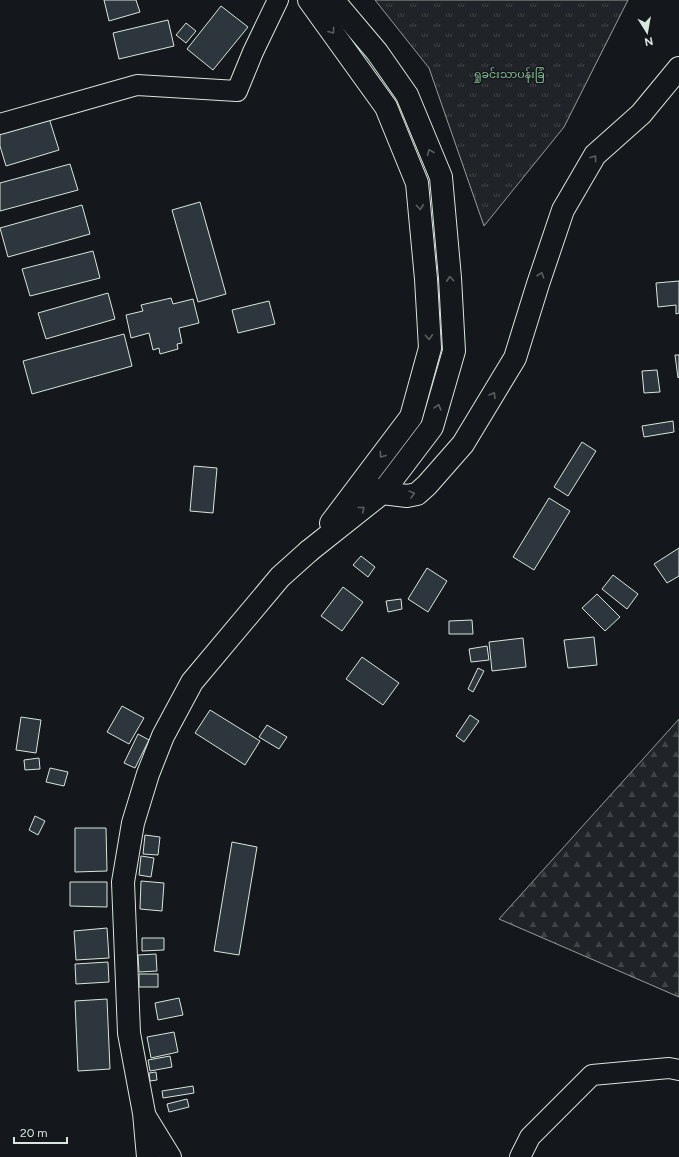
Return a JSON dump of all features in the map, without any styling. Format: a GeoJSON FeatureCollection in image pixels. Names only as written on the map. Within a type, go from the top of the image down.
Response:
{"type":"FeatureCollection","features":[{"type":"Feature","properties":{"kind":"main road"},"geometry":{"type":"LineString","coordinates":[[308,0],[358,66],[386,107],[418,183],[430,348],[411,417],[310,551]]}},
{"type":"Feature","properties":{"kind":"main road"},"geometry":{"type":"LineString","coordinates":[[148,1157],[144,1113],[129,1033],[123,882],[133,823],[148,774],[163,736],[192,682],[280,577],[382,493],[432,427],[454,351],[450,278],[441,177],[407,95],[377,52],[334,0]]}},
{"type":"Feature","properties":{"kind":"main road"},"geometry":{"type":"LineString","coordinates":[[362,483],[382,493],[407,496],[417,494],[427,485],[463,444],[515,358],[563,210],[595,155],[641,114],[679,68]]}},
{"type":"Feature","properties":{"kind":"street"},"geometry":{"type":"LineString","coordinates":[[0,124],[137,85],[237,92],[253,52],[278,0]]}},
{"type":"Feature","properties":{"kind":"street"},"geometry":{"type":"LineString","coordinates":[[520,1157],[530,1137],[592,1076],[669,1068],[679,1070]]}},
{"type":"Feature","properties":{"kind":"street"},"geometry":{"type":"LineString","coordinates":[[144,1113],[171,1157]]}},
{"type":"Feature","properties":{"kind":"green space","name":"ရှုခင်းသာပန်းခြံ"},"geometry":{"type":"Polygon","coordinates":[[[375,0],[628,0],[564,127],[484,226],[429,68],[375,0]]]}},
{"type":"Feature","properties":{"kind":"green space"},"geometry":{"type":"Polygon","coordinates":[[[679,719],[679,997],[499,919],[679,719]]]}},
{"type":"Feature","properties":{"kind":"building"},"geometry":{"type":"Polygon","coordinates":[[[104,0],[136,0],[140,12],[109,21],[104,0]]]}},
{"type":"Feature","properties":{"kind":"building"},"geometry":{"type":"Polygon","coordinates":[[[221,6],[248,27],[213,70],[187,49],[221,6]]]}},
{"type":"Feature","properties":{"kind":"building"},"geometry":{"type":"Polygon","coordinates":[[[168,20],[174,46],[119,59],[113,33],[168,20]]]}},
{"type":"Feature","properties":{"kind":"building"},"geometry":{"type":"Polygon","coordinates":[[[186,23],[196,31],[186,43],[176,35],[186,23]]]}},
{"type":"Feature","properties":{"kind":"building"},"geometry":{"type":"Polygon","coordinates":[[[49,118],[59,150],[6,166],[0,146],[0,132],[49,118]]]}},
{"type":"Feature","properties":{"kind":"building"},"geometry":{"type":"Polygon","coordinates":[[[70,164],[78,190],[0,211],[0,183],[70,164]]]}},
{"type":"Feature","properties":{"kind":"building"},"geometry":{"type":"Polygon","coordinates":[[[200,202],[226,294],[198,302],[172,210],[200,202]]]}},
{"type":"Feature","properties":{"kind":"building"},"geometry":{"type":"Polygon","coordinates":[[[82,205],[90,234],[8,257],[0,228],[82,205]]]}},
{"type":"Feature","properties":{"kind":"building"},"geometry":{"type":"Polygon","coordinates":[[[93,251],[100,278],[30,296],[22,269],[93,251]]]}},
{"type":"Feature","properties":{"kind":"building"},"geometry":{"type":"Polygon","coordinates":[[[679,281],[679,313],[676,314],[676,305],[658,307],[656,283],[679,281]]]}},
{"type":"Feature","properties":{"kind":"building"},"geometry":{"type":"Polygon","coordinates":[[[108,293],[115,319],[46,339],[38,313],[108,293]]]}},
{"type":"Feature","properties":{"kind":"building"},"geometry":{"type":"Polygon","coordinates":[[[171,298],[173,304],[193,299],[199,323],[179,328],[182,343],[177,344],[178,349],[160,354],[159,348],[153,350],[149,333],[131,338],[126,315],[143,311],[141,305],[171,298]]]}},
{"type":"Feature","properties":{"kind":"building"},"geometry":{"type":"Polygon","coordinates":[[[269,301],[275,324],[238,333],[232,310],[269,301]]]}},
{"type":"Feature","properties":{"kind":"building"},"geometry":{"type":"Polygon","coordinates":[[[124,334],[132,366],[32,394],[23,361],[124,334]]]}},
{"type":"Feature","properties":{"kind":"building"},"geometry":{"type":"Polygon","coordinates":[[[675,355],[679,355],[678,378],[675,355]]]}},
{"type":"Feature","properties":{"kind":"building"},"geometry":{"type":"Polygon","coordinates":[[[657,370],[660,392],[644,393],[642,371],[657,370]]]}},
{"type":"Feature","properties":{"kind":"building"},"geometry":{"type":"Polygon","coordinates":[[[673,421],[674,432],[644,437],[642,426],[673,421]]]}},
{"type":"Feature","properties":{"kind":"building"},"geometry":{"type":"Polygon","coordinates":[[[582,442],[596,451],[568,496],[554,487],[582,442]]]}},
{"type":"Feature","properties":{"kind":"building"},"geometry":{"type":"Polygon","coordinates":[[[194,466],[217,468],[213,513],[190,511],[194,466]]]}},
{"type":"Feature","properties":{"kind":"building"},"geometry":{"type":"Polygon","coordinates":[[[549,498],[570,511],[534,570],[513,557],[549,498]]]}},
{"type":"Feature","properties":{"kind":"building"},"geometry":{"type":"Polygon","coordinates":[[[679,548],[679,576],[667,583],[654,564],[679,548]]]}},
{"type":"Feature","properties":{"kind":"building"},"geometry":{"type":"Polygon","coordinates":[[[361,556],[375,567],[368,577],[353,565],[361,556]]]}},
{"type":"Feature","properties":{"kind":"building"},"geometry":{"type":"Polygon","coordinates":[[[427,568],[447,581],[428,612],[408,599],[427,568]]]}},
{"type":"Feature","properties":{"kind":"building"},"geometry":{"type":"Polygon","coordinates":[[[613,575],[638,594],[627,609],[602,589],[613,575]]]}},
{"type":"Feature","properties":{"kind":"building"},"geometry":{"type":"Polygon","coordinates":[[[343,587],[363,602],[342,631],[321,616],[343,587]]]}},
{"type":"Feature","properties":{"kind":"building"},"geometry":{"type":"Polygon","coordinates":[[[597,594],[620,617],[605,631],[582,608],[597,594]]]}},
{"type":"Feature","properties":{"kind":"building"},"geometry":{"type":"Polygon","coordinates":[[[401,599],[402,609],[388,612],[386,601],[401,599]]]}},
{"type":"Feature","properties":{"kind":"building"},"geometry":{"type":"Polygon","coordinates":[[[472,620],[473,634],[449,634],[449,621],[472,620]]]}},
{"type":"Feature","properties":{"kind":"building"},"geometry":{"type":"Polygon","coordinates":[[[594,637],[597,665],[568,668],[564,640],[594,637]]]}},
{"type":"Feature","properties":{"kind":"building"},"geometry":{"type":"Polygon","coordinates":[[[523,638],[526,667],[492,671],[489,642],[523,638]]]}},
{"type":"Feature","properties":{"kind":"building"},"geometry":{"type":"Polygon","coordinates":[[[487,646],[489,660],[471,662],[469,649],[487,646]]]}},
{"type":"Feature","properties":{"kind":"building"},"geometry":{"type":"Polygon","coordinates":[[[362,657],[399,683],[383,705],[346,679],[362,657]]]}},
{"type":"Feature","properties":{"kind":"building"},"geometry":{"type":"Polygon","coordinates":[[[478,668],[484,671],[473,692],[468,689],[478,668]]]}},
{"type":"Feature","properties":{"kind":"building"},"geometry":{"type":"Polygon","coordinates":[[[122,706],[144,718],[129,744],[107,732],[122,706]]]}},
{"type":"Feature","properties":{"kind":"building"},"geometry":{"type":"Polygon","coordinates":[[[210,710],[260,741],[245,765],[195,733],[210,710]]]}},
{"type":"Feature","properties":{"kind":"building"},"geometry":{"type":"Polygon","coordinates":[[[470,715],[479,721],[464,742],[456,736],[470,715]]]}},
{"type":"Feature","properties":{"kind":"building"},"geometry":{"type":"Polygon","coordinates":[[[21,717],[41,720],[36,753],[16,750],[21,717]]]}},
{"type":"Feature","properties":{"kind":"building"},"geometry":{"type":"Polygon","coordinates":[[[267,725],[287,737],[279,749],[259,737],[267,725]]]}},
{"type":"Feature","properties":{"kind":"building"},"geometry":{"type":"Polygon","coordinates":[[[138,734],[149,740],[135,768],[124,763],[138,734]]]}},
{"type":"Feature","properties":{"kind":"building"},"geometry":{"type":"Polygon","coordinates":[[[39,758],[40,769],[25,770],[24,760],[39,758]]]}},
{"type":"Feature","properties":{"kind":"building"},"geometry":{"type":"Polygon","coordinates":[[[50,768],[68,772],[64,786],[46,782],[50,768]]]}},
{"type":"Feature","properties":{"kind":"building"},"geometry":{"type":"Polygon","coordinates":[[[35,816],[45,821],[38,835],[29,830],[35,816]]]}},
{"type":"Feature","properties":{"kind":"building"},"geometry":{"type":"Polygon","coordinates":[[[75,828],[106,828],[107,871],[75,872],[75,828]]]}},
{"type":"Feature","properties":{"kind":"building"},"geometry":{"type":"Polygon","coordinates":[[[145,835],[160,837],[158,855],[143,854],[145,835]]]}},
{"type":"Feature","properties":{"kind":"building"},"geometry":{"type":"Polygon","coordinates":[[[232,842],[257,847],[239,955],[214,951],[232,842]]]}},
{"type":"Feature","properties":{"kind":"building"},"geometry":{"type":"Polygon","coordinates":[[[141,856],[154,858],[151,877],[139,875],[141,856]]]}},
{"type":"Feature","properties":{"kind":"building"},"geometry":{"type":"Polygon","coordinates":[[[141,881],[164,883],[162,911],[140,909],[141,881]]]}},
{"type":"Feature","properties":{"kind":"building"},"geometry":{"type":"Polygon","coordinates":[[[70,882],[107,882],[107,907],[70,906],[70,882]]]}},
{"type":"Feature","properties":{"kind":"building"},"geometry":{"type":"Polygon","coordinates":[[[107,928],[109,958],[76,960],[74,931],[107,928]]]}},
{"type":"Feature","properties":{"kind":"building"},"geometry":{"type":"Polygon","coordinates":[[[142,938],[164,938],[164,950],[142,951],[142,938]]]}},
{"type":"Feature","properties":{"kind":"building"},"geometry":{"type":"Polygon","coordinates":[[[156,954],[157,971],[139,972],[138,955],[156,954]]]}},
{"type":"Feature","properties":{"kind":"building"},"geometry":{"type":"Polygon","coordinates":[[[108,962],[109,982],[76,984],[75,964],[108,962]]]}},
{"type":"Feature","properties":{"kind":"building"},"geometry":{"type":"Polygon","coordinates":[[[139,974],[158,974],[158,987],[139,987],[139,974]]]}},
{"type":"Feature","properties":{"kind":"building"},"geometry":{"type":"Polygon","coordinates":[[[179,998],[183,1015],[158,1020],[155,1003],[179,998]]]}},
{"type":"Feature","properties":{"kind":"building"},"geometry":{"type":"Polygon","coordinates":[[[107,999],[110,1069],[78,1071],[75,1001],[107,999]]]}},
{"type":"Feature","properties":{"kind":"building"},"geometry":{"type":"Polygon","coordinates":[[[174,1032],[178,1052],[151,1058],[147,1037],[174,1032]]]}},
{"type":"Feature","properties":{"kind":"building"},"geometry":{"type":"Polygon","coordinates":[[[170,1056],[172,1067],[150,1071],[148,1060],[170,1056]]]}},
{"type":"Feature","properties":{"kind":"building"},"geometry":{"type":"Polygon","coordinates":[[[156,1072],[157,1080],[150,1081],[149,1073],[156,1072]]]}},
{"type":"Feature","properties":{"kind":"building"},"geometry":{"type":"Polygon","coordinates":[[[193,1086],[194,1093],[163,1098],[162,1091],[193,1086]]]}},
{"type":"Feature","properties":{"kind":"building"},"geometry":{"type":"Polygon","coordinates":[[[187,1099],[189,1107],[169,1112],[167,1104],[187,1099]]]}}]}
